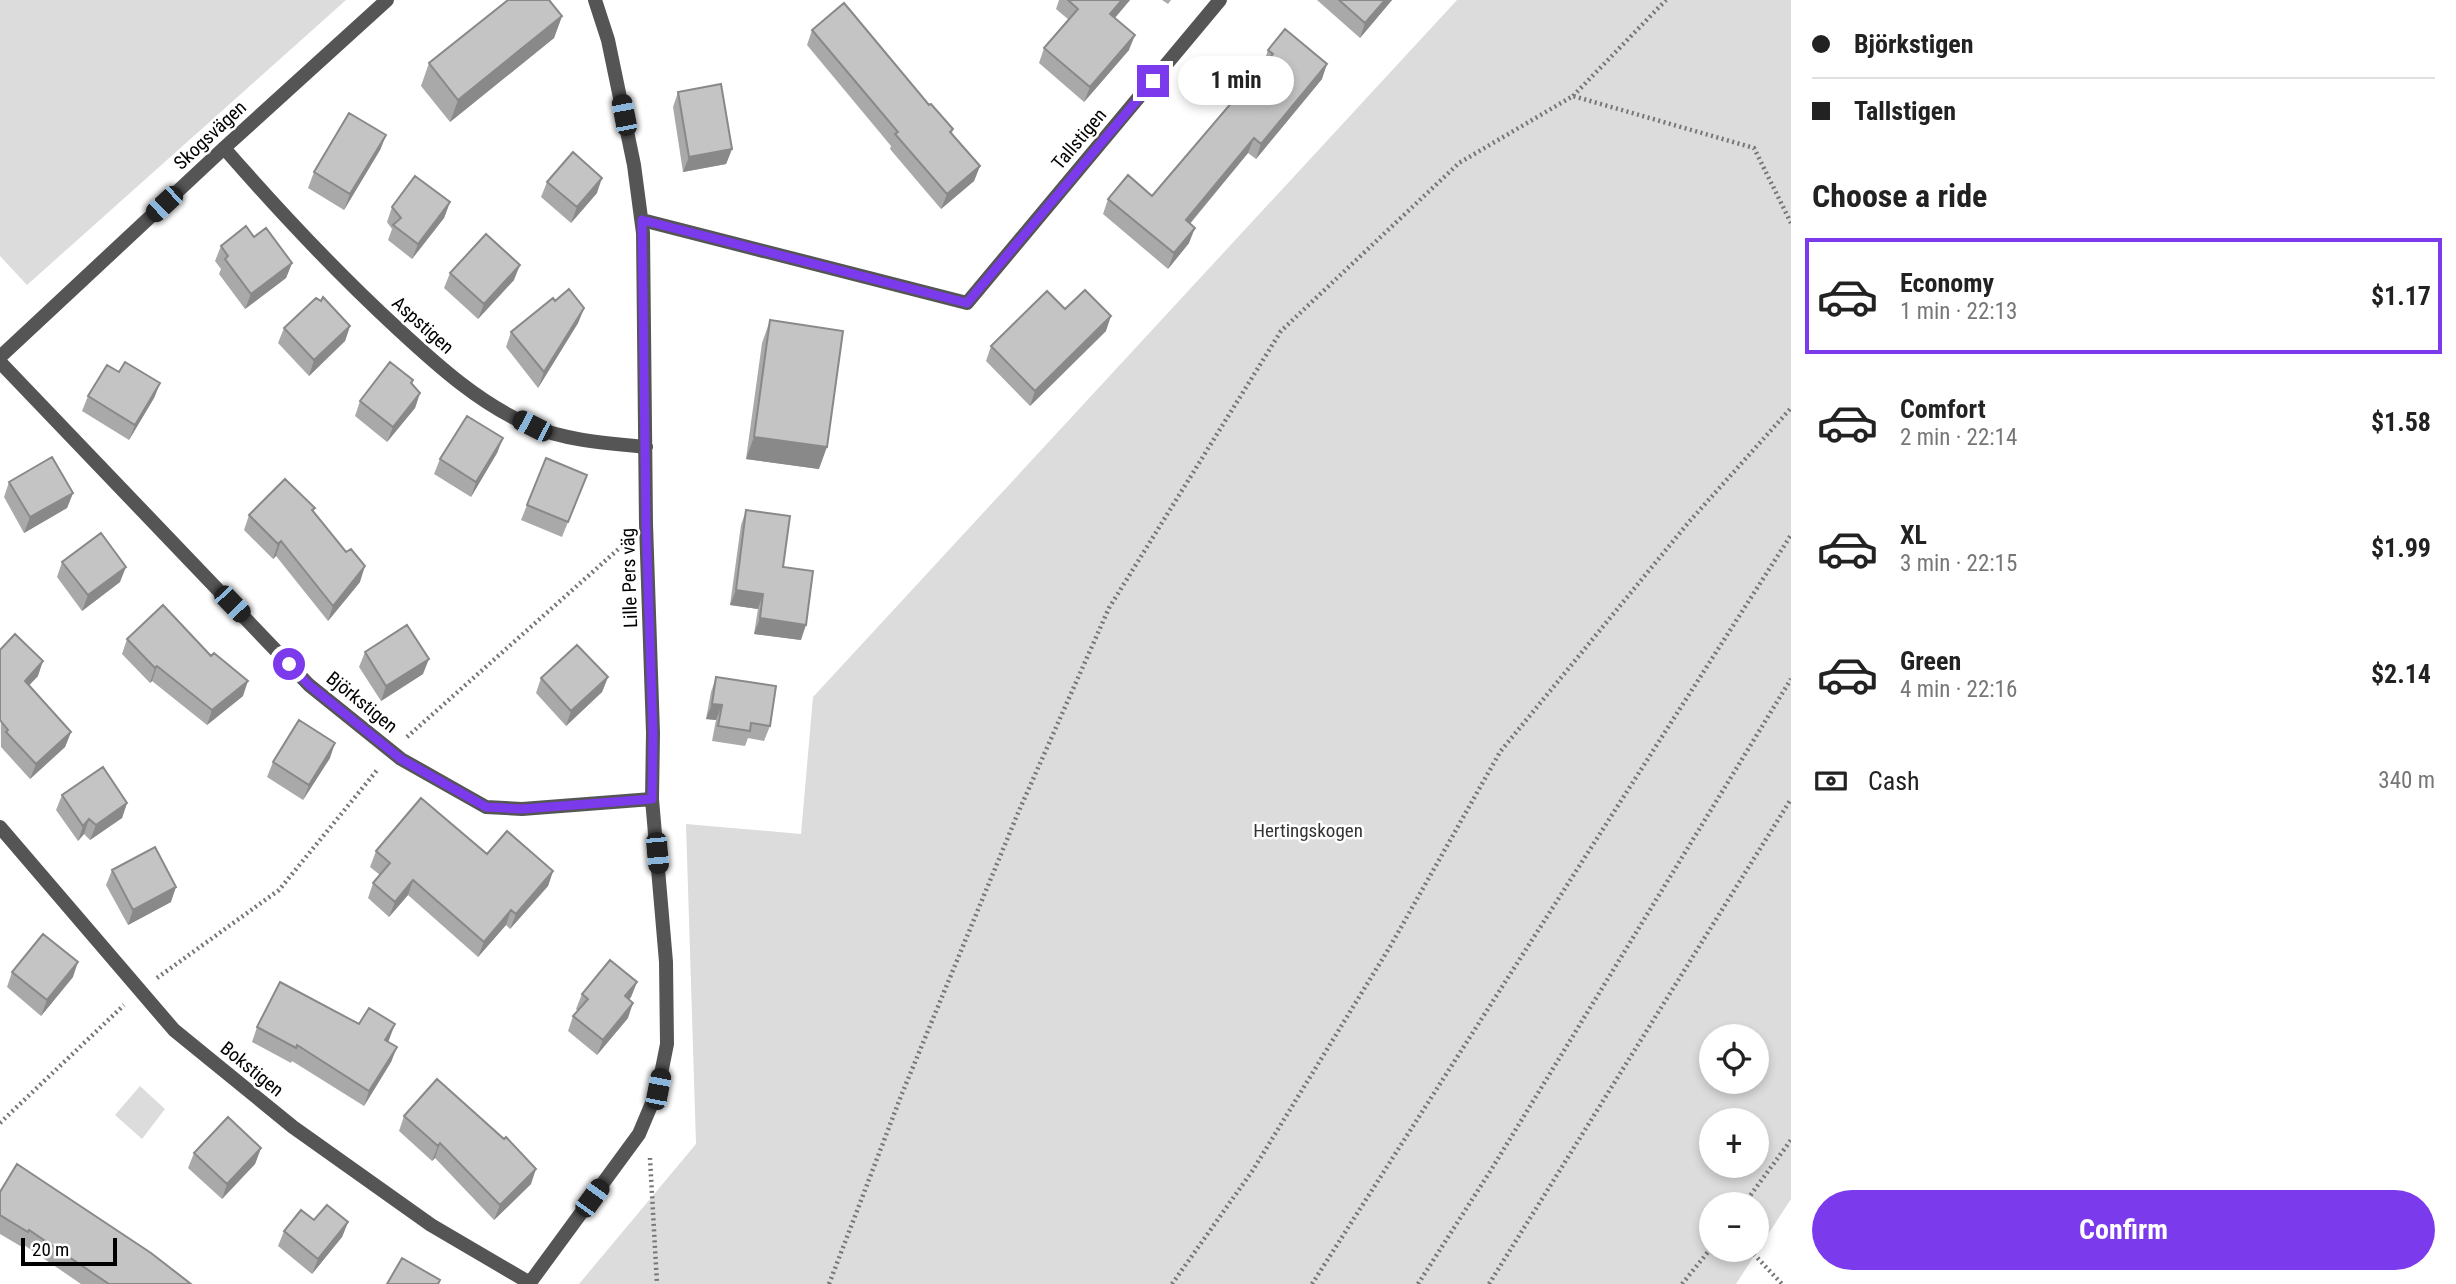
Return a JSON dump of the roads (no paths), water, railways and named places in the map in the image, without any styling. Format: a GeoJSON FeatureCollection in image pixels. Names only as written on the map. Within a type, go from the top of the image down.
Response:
{"type":"FeatureCollection","features":[{"type":"Feature","properties":{"kind":"street","name":"Skogsvägen"},"geometry":{"type":"LineString","coordinates":[[0,357],[387,0]]}},
{"type":"Feature","properties":{"kind":"street","name":"Lille Pers väg"},"geometry":{"type":"LineString","coordinates":[[529,1284],[639,1134],[658,1089],[665,1055],[668,1010],[652,799],[653,733],[646,524],[642,220],[634,165],[608,40],[595,0]]}},
{"type":"Feature","properties":{"kind":"street","name":"Tallstigen"},"geometry":{"type":"LineString","coordinates":[[642,220],[967,303],[1220,0]]}},
{"type":"Feature","properties":{"kind":"street","name":"Aspstigen"},"geometry":{"type":"LineString","coordinates":[[224,148],[291,225],[365,299],[432,360],[491,405],[532,426],[570,438],[646,447]]}},
{"type":"Feature","properties":{"kind":"street","name":"Björkstigen"},"geometry":{"type":"LineString","coordinates":[[0,362],[309,685],[401,759],[486,807],[522,809],[652,799]]}},
{"type":"Feature","properties":{"kind":"street","name":"Bokstigen"},"geometry":{"type":"LineString","coordinates":[[0,827],[174,1030],[293,1127],[431,1225],[529,1284]]}},
{"type":"Feature","properties":{"kind":"park label","name":"Hertingskogen"},"geometry":{"type":"Point","coordinates":[1308,830]}}]}
